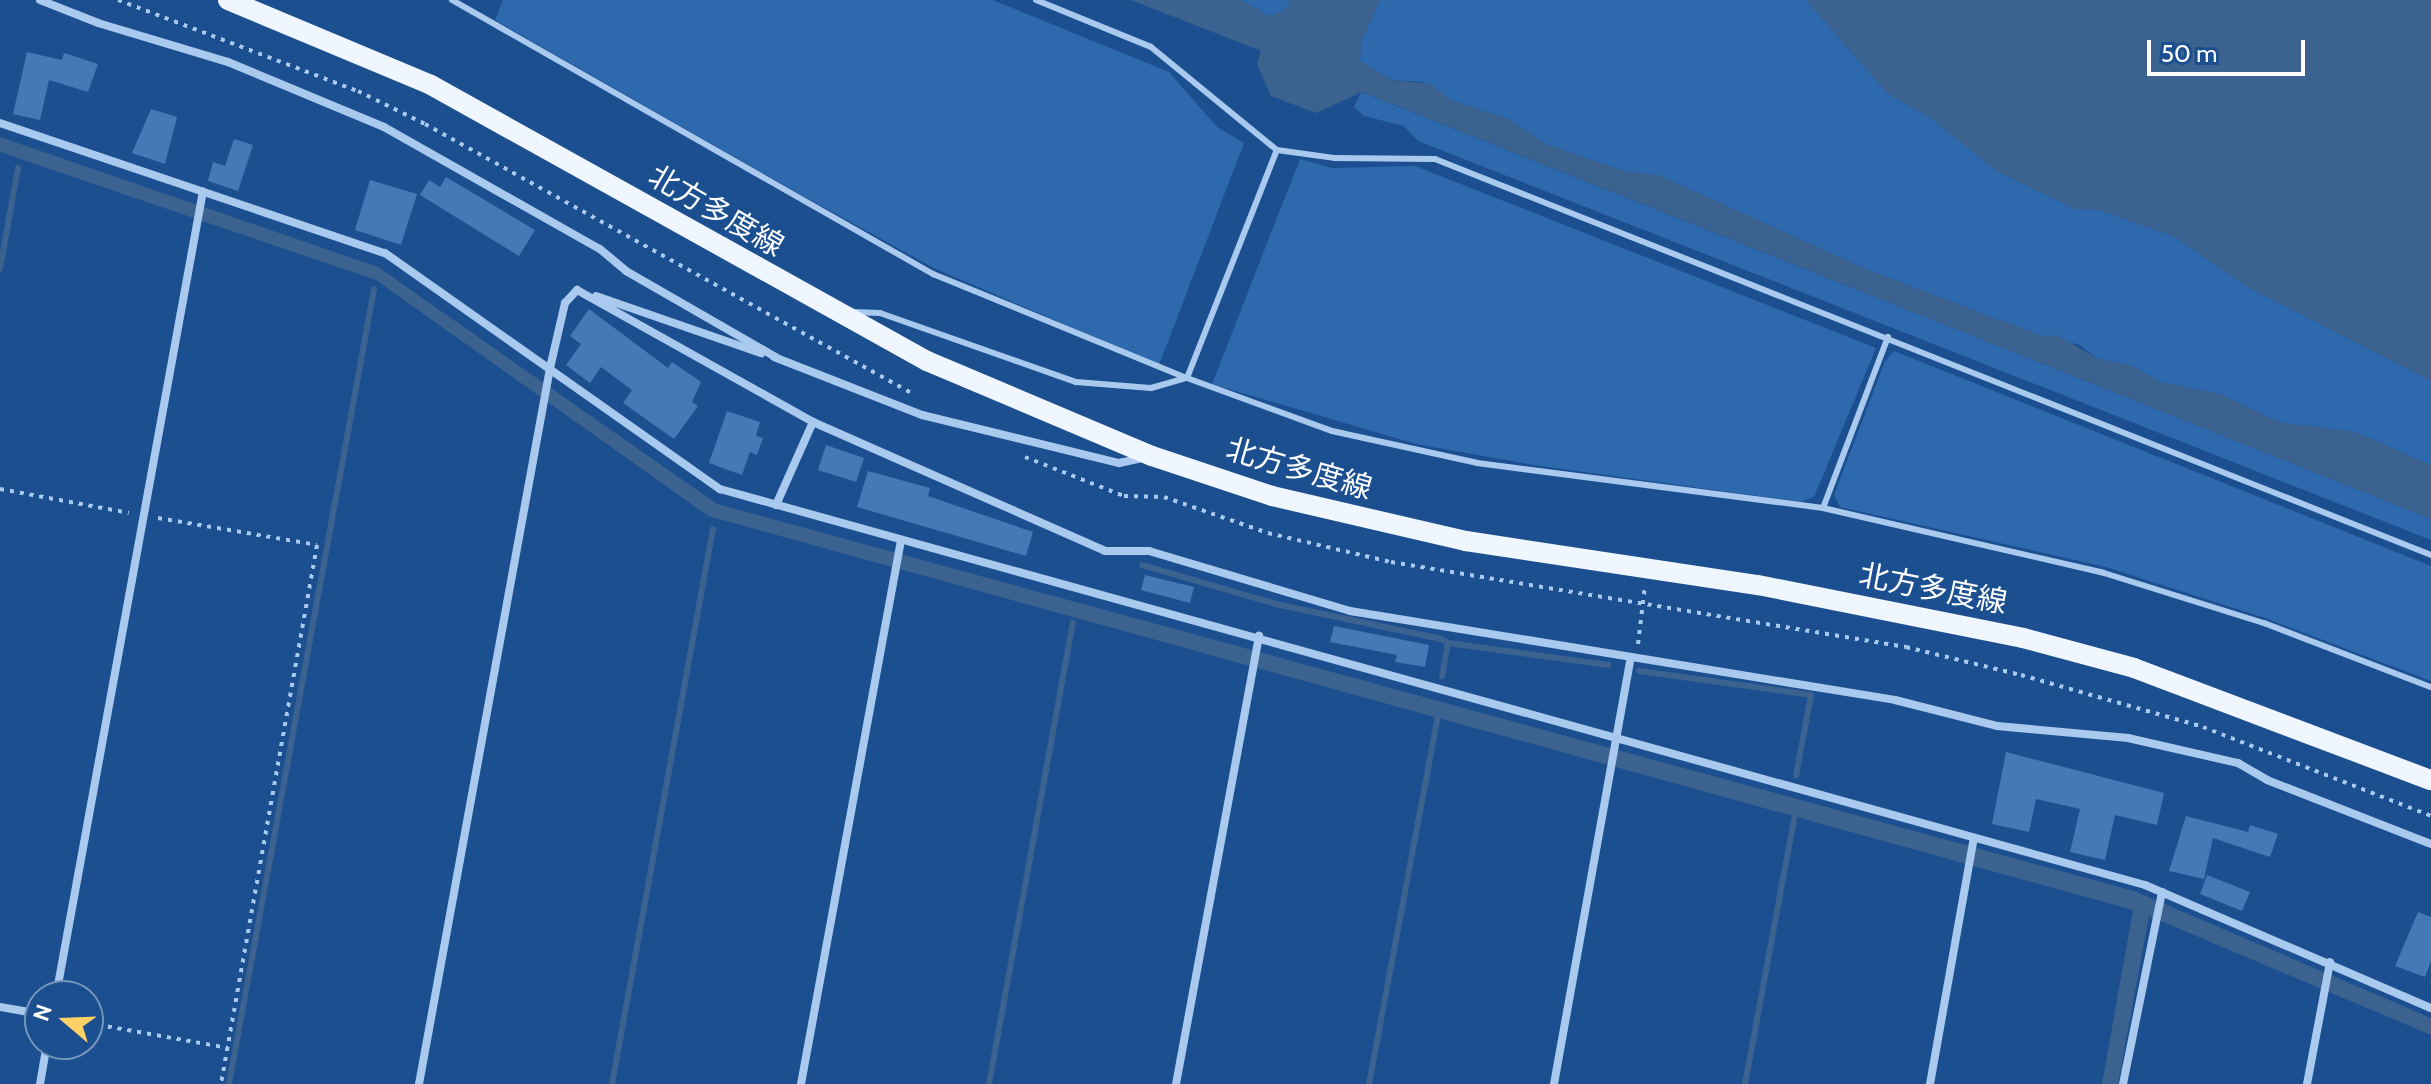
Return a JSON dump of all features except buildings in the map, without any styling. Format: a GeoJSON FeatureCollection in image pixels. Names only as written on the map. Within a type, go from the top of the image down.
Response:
{"type":"FeatureCollection","features":[{"type":"Feature","properties":{"kind":"main road","name":"北方多度線"},"geometry":{"type":"LineString","coordinates":[[228,0],[431,85],[831,311],[1017,403],[1152,456],[1356,518],[1466,541],[1647,569],[2023,638],[2134,668],[2431,780]]}},
{"type":"Feature","properties":{"kind":"street"},"geometry":{"type":"LineString","coordinates":[[40,0],[98,23],[228,62],[384,127],[600,249],[626,271],[777,358]]}},
{"type":"Feature","properties":{"kind":"street"},"geometry":{"type":"LineString","coordinates":[[0,123],[202,195],[385,253],[720,489],[900,543],[1258,640],[2161,895],[2431,1008]]}},
{"type":"Feature","properties":{"kind":"street"},"geometry":{"type":"LineString","coordinates":[[59,980],[202,195]]}},
{"type":"Feature","properties":{"kind":"street"},"geometry":{"type":"LineString","coordinates":[[577,290],[777,358],[922,415],[1119,463],[1152,456]]}},
{"type":"Feature","properties":{"kind":"street"},"geometry":{"type":"LineString","coordinates":[[419,1084],[550,368],[565,303],[577,290]]}},
{"type":"Feature","properties":{"kind":"street"},"geometry":{"type":"LineString","coordinates":[[577,290],[813,422],[1105,551],[1149,551],[1350,611],[1895,700],[1997,726],[2128,738],[2218,758],[2431,844]]}},
{"type":"Feature","properties":{"kind":"street"},"geometry":{"type":"LineString","coordinates":[[776,505],[813,422]]}},
{"type":"Feature","properties":{"kind":"street"},"geometry":{"type":"LineString","coordinates":[[801,1084],[900,543]]}},
{"type":"Feature","properties":{"kind":"street"},"geometry":{"type":"LineString","coordinates":[[1176,1084],[1258,640]]}},
{"type":"Feature","properties":{"kind":"street"},"geometry":{"type":"LineString","coordinates":[[1554,1084],[1634,658]]}},
{"type":"Feature","properties":{"kind":"street"},"geometry":{"type":"LineString","coordinates":[[1930,1084],[1974,841]]}},
{"type":"Feature","properties":{"kind":"street"},"geometry":{"type":"LineString","coordinates":[[2123,1084],[2153,921],[2161,895]]}},
{"type":"Feature","properties":{"kind":"street"},"geometry":{"type":"LineString","coordinates":[[2307,1084],[2329,967]]}},
{"type":"Feature","properties":{"kind":"street"},"geometry":{"type":"LineString","coordinates":[[0,1007],[24,1011]]}},
{"type":"Feature","properties":{"kind":"street"},"geometry":{"type":"LineString","coordinates":[[40,1084],[44,1060]]}},
{"type":"Feature","properties":{"kind":"lane"},"geometry":{"type":"LineString","coordinates":[[452,0],[933,274],[1187,378],[1332,431],[1477,463],[1823,508],[2104,573],[2264,623],[2431,687]]}},
{"type":"Feature","properties":{"kind":"lane"},"geometry":{"type":"LineString","coordinates":[[1036,0],[1151,47],[1277,150],[1335,158],[1435,159],[2431,555]]}},
{"type":"Feature","properties":{"kind":"lane"},"geometry":{"type":"LineString","coordinates":[[1187,378],[1277,150]]}},
{"type":"Feature","properties":{"kind":"lane"},"geometry":{"type":"LineString","coordinates":[[831,311],[880,313],[1076,382],[1151,388],[1187,378]]}},
{"type":"Feature","properties":{"kind":"lane"},"geometry":{"type":"LineString","coordinates":[[1823,508],[1888,337]]}},
{"type":"Feature","properties":{"kind":"path"},"geometry":{"type":"LineString","coordinates":[[118,0],[345,85],[425,124],[920,398]]}},
{"type":"Feature","properties":{"kind":"path"},"geometry":{"type":"LineString","coordinates":[[1014,452],[1124,496],[1164,497],[1268,533],[1376,559],[1571,595],[1643,602],[1906,647],[2079,690],[2203,727],[2431,816]]}},
{"type":"Feature","properties":{"kind":"path"},"geometry":{"type":"LineString","coordinates":[[0,489],[317,545],[221,1084]]}},
{"type":"Feature","properties":{"kind":"path"},"geometry":{"type":"LineString","coordinates":[[1634,658],[1647,569]]}},
{"type":"Feature","properties":{"kind":"path"},"geometry":{"type":"LineString","coordinates":[[104,1026],[228,1048]]}},
{"type":"Feature","properties":{"kind":"shaded area"},"geometry":{"type":"Polygon","coordinates":[[[503,0],[993,0],[1169,72],[1217,127],[1244,143],[1159,365],[934,268],[796,192],[495,20],[503,0]]]}},
{"type":"Feature","properties":{"kind":"shaded area"},"geometry":{"type":"Polygon","coordinates":[[[1131,0],[1241,0],[1269,16],[1284,11],[1291,0],[1380,0],[1361,42],[1360,61],[1392,80],[1431,84],[1450,100],[1510,120],[1546,144],[1626,172],[1658,175],[1868,270],[2042,336],[2057,335],[2096,358],[2132,366],[2160,382],[2220,394],[2279,422],[2355,432],[2431,465],[2431,519],[1362,92],[1316,113],[1271,96],[1257,64],[1261,51],[1131,0]]]}},
{"type":"Feature","properties":{"kind":"shaded area"},"geometry":{"type":"Polygon","coordinates":[[[1241,0],[1291,0],[1285,11],[1269,16],[1241,0]]]}},
{"type":"Feature","properties":{"kind":"shaded area"},"geometry":{"type":"Polygon","coordinates":[[[1380,0],[1806,0],[1888,94],[1931,118],[1998,172],[2076,209],[2099,210],[2173,236],[2248,287],[2431,381],[2431,465],[2355,432],[2279,422],[2220,394],[2160,382],[2132,366],[2096,358],[2080,345],[2042,336],[1868,270],[1658,175],[1626,172],[1546,144],[1510,120],[1450,100],[1422,82],[1392,80],[1360,61],[1361,42],[1380,0]]]}},
{"type":"Feature","properties":{"kind":"shaded area"},"geometry":{"type":"Polygon","coordinates":[[[1806,0],[2431,0],[2431,381],[2248,287],[2173,236],[2099,210],[2076,209],[1998,172],[1931,118],[1888,94],[1806,0]]]}},
{"type":"Feature","properties":{"kind":"shaded area"},"geometry":{"type":"Polygon","coordinates":[[[1361,92],[2431,519],[2431,540],[1418,141],[1404,126],[1364,116],[1354,107],[1361,92]]]}},
{"type":"Feature","properties":{"kind":"shaded area"},"geometry":{"type":"Polygon","coordinates":[[[0,137],[378,267],[717,504],[2134,891],[2431,1018],[2431,1035],[2149,916],[2118,1084],[2102,1084],[2133,910],[708,516],[376,280],[0,152],[0,137]]]}},
{"type":"Feature","properties":{"kind":"shaded area"},"geometry":{"type":"Polygon","coordinates":[[[1300,159],[1332,168],[1415,166],[1876,348],[1814,497],[1801,502],[1534,465],[1416,444],[1212,384],[1300,159]]]}},
{"type":"Feature","properties":{"kind":"shaded area"},"geometry":{"type":"Polygon","coordinates":[[[1894,351],[2431,566],[2431,681],[2265,618],[2106,567],[1840,507],[1834,495],[1885,361],[1894,351]]]}},
{"type":"Feature","properties":{"kind":"waterway"},"geometry":{"type":"LineString","coordinates":[[0,269],[18,168]]}},
{"type":"Feature","properties":{"kind":"waterway"},"geometry":{"type":"LineString","coordinates":[[229,1084],[374,289]]}},
{"type":"Feature","properties":{"kind":"waterway"},"geometry":{"type":"LineString","coordinates":[[612,1084],[713,529]]}},
{"type":"Feature","properties":{"kind":"waterway"},"geometry":{"type":"LineString","coordinates":[[1142,565],[1280,605],[1441,639],[1448,643],[1442,676]]}},
{"type":"Feature","properties":{"kind":"waterway"},"geometry":{"type":"LineString","coordinates":[[989,1084],[1073,623]]}},
{"type":"Feature","properties":{"kind":"waterway"},"geometry":{"type":"LineString","coordinates":[[1448,643],[1609,665]]}},
{"type":"Feature","properties":{"kind":"waterway"},"geometry":{"type":"LineString","coordinates":[[1639,671],[1811,695],[1796,776]]}},
{"type":"Feature","properties":{"kind":"waterway"},"geometry":{"type":"LineString","coordinates":[[1369,1084],[1438,714]]}},
{"type":"Feature","properties":{"kind":"waterway"},"geometry":{"type":"LineString","coordinates":[[1745,1084],[1795,814]]}}]}
